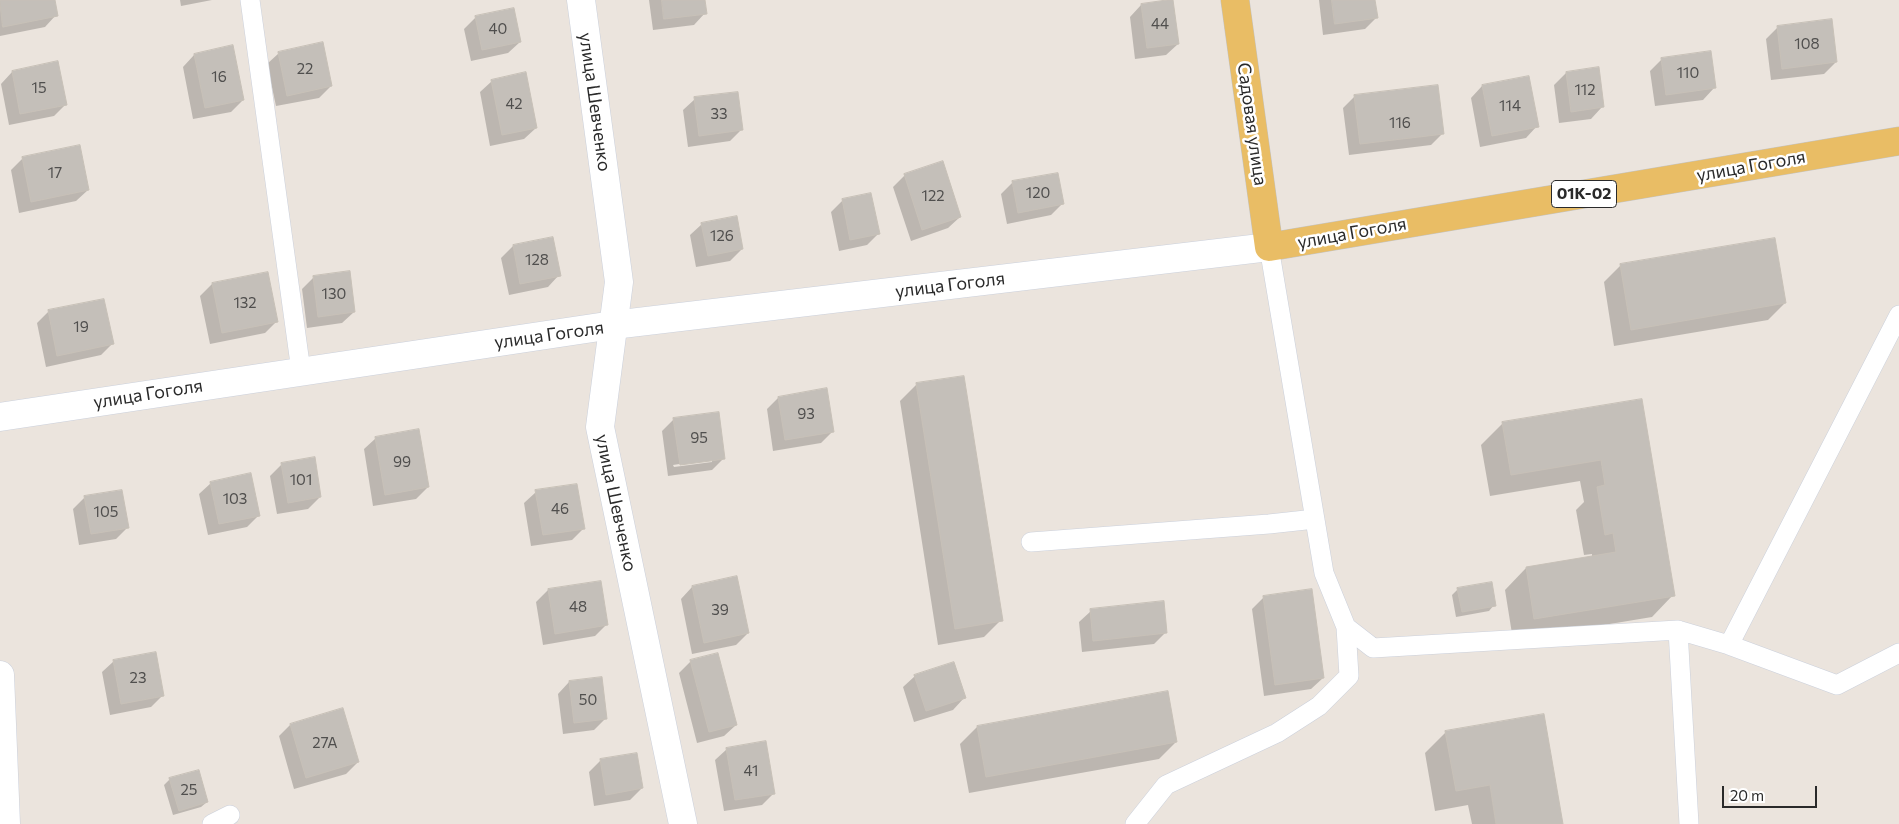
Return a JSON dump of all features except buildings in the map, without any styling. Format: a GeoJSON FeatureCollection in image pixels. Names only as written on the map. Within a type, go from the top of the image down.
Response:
{"type":"FeatureCollection","features":[{"type":"Feature","properties":{"kind":"main road","name":"улица Шевченко"},"geometry":{"type":"LineString","coordinates":[[581,0],[619,282],[600,427],[683,824]]}},
{"type":"Feature","properties":{"kind":"main road","name":"Садовая улица"},"geometry":{"type":"LineString","coordinates":[[1235,0],[1269,247]]}},
{"type":"Feature","properties":{"kind":"main road","name":"улица Гоголя"},"geometry":{"type":"LineString","coordinates":[[0,417],[613,325],[1269,247],[1899,141]]}},
{"type":"Feature","properties":{"kind":"main road"},"geometry":{"type":"LineString","coordinates":[[0,675],[6,824]]}},
{"type":"Feature","properties":{"kind":"lane"},"geometry":{"type":"LineString","coordinates":[[250,0],[301,371]]}},
{"type":"Feature","properties":{"kind":"lane"},"geometry":{"type":"LineString","coordinates":[[1135,824],[1166,785],[1276,733],[1319,706],[1349,676],[1346,627],[1324,573],[1269,247]]}},
{"type":"Feature","properties":{"kind":"lane"},"geometry":{"type":"LineString","coordinates":[[1729,645],[1899,315]]}},
{"type":"Feature","properties":{"kind":"lane"},"geometry":{"type":"LineString","coordinates":[[1031,542],[1315,519]]}},
{"type":"Feature","properties":{"kind":"lane"},"geometry":{"type":"LineString","coordinates":[[1346,627],[1374,648],[1678,630],[1729,645],[1837,685],[1899,653]]}},
{"type":"Feature","properties":{"kind":"lane"},"geometry":{"type":"LineString","coordinates":[[1678,630],[1689,824]]}},
{"type":"Feature","properties":{"kind":"lane"},"geometry":{"type":"LineString","coordinates":[[212,824],[230,815]]}}]}
